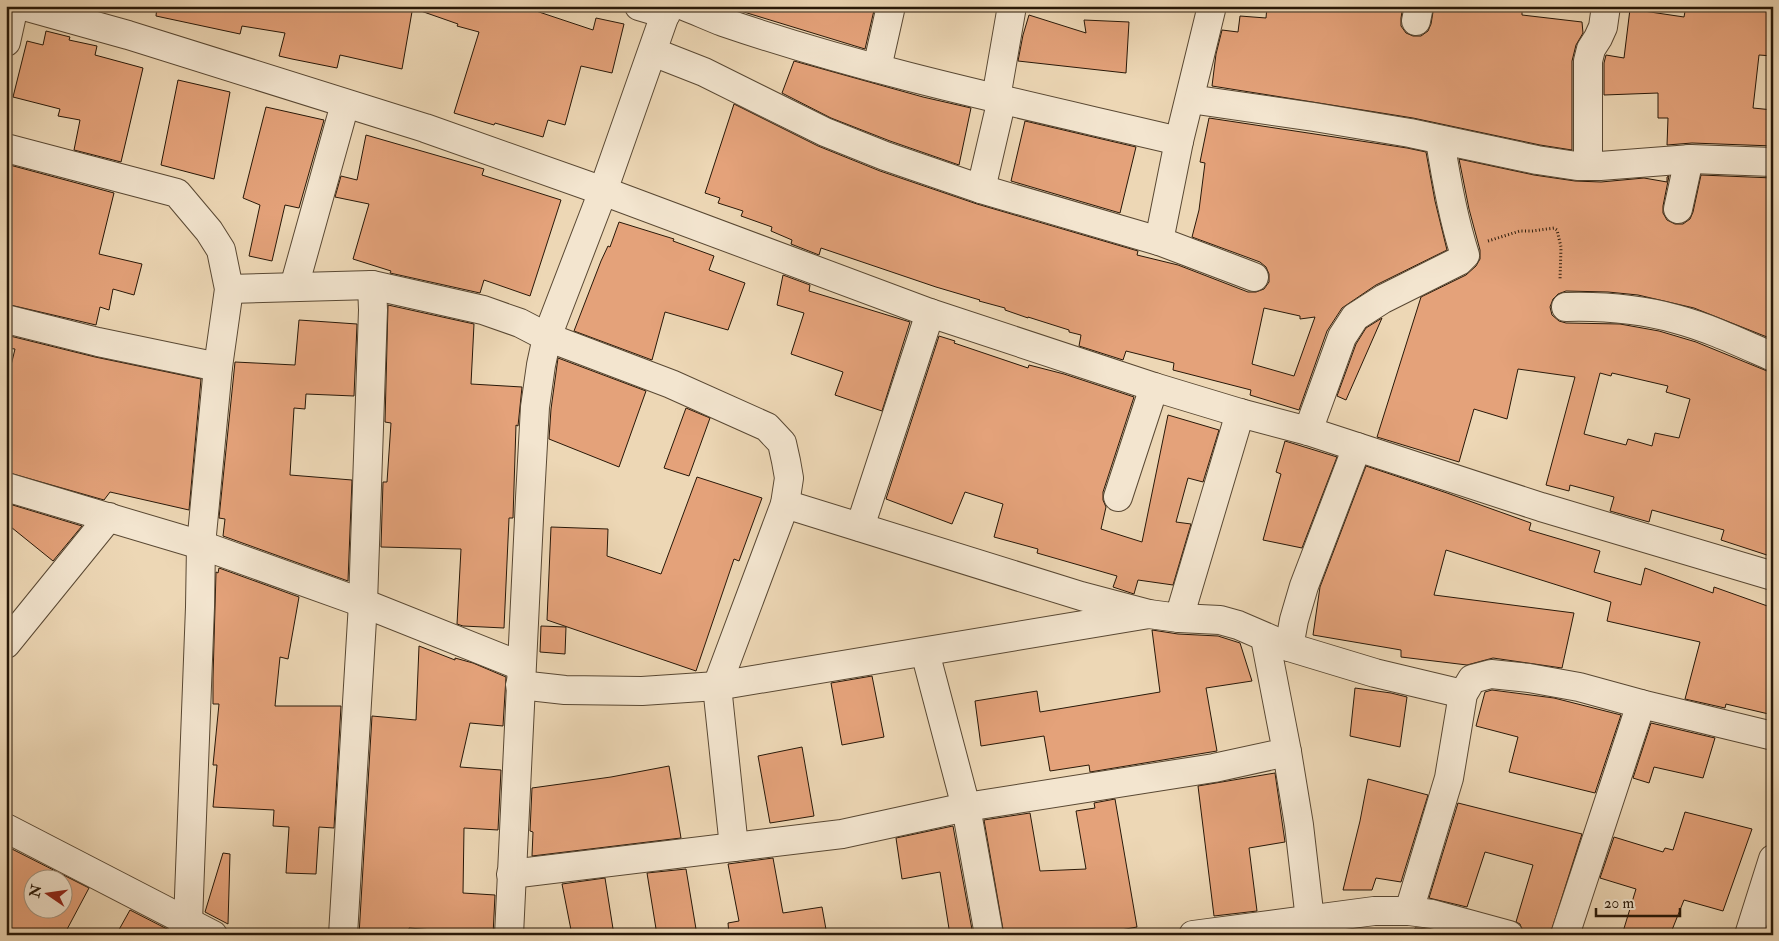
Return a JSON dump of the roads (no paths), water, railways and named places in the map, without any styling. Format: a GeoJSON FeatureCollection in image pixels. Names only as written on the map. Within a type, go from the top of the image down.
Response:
{"type":"FeatureCollection","features":[{"type":"Feature","properties":{"kind":"street"},"geometry":{"type":"LineString","coordinates":[[6,42],[14,6]]}},
{"type":"Feature","properties":{"kind":"street"},"geometry":{"type":"LineString","coordinates":[[24,6],[137,38],[425,128],[603,191],[930,313],[1154,387],[1308,431],[1541,507],[1773,576]]}},
{"type":"Feature","properties":{"kind":"street"},"geometry":{"type":"LineString","coordinates":[[639,6],[673,9],[721,21],[877,68],[1179,141]]}},
{"type":"Feature","properties":{"kind":"street"},"geometry":{"type":"LineString","coordinates":[[877,68],[891,6]]}},
{"type":"Feature","properties":{"kind":"street"},"geometry":{"type":"LineString","coordinates":[[982,189],[999,98],[1012,6]]}},
{"type":"Feature","properties":{"kind":"street"},"geometry":{"type":"LineString","coordinates":[[1160,241],[1179,141],[1212,6]]}},
{"type":"Feature","properties":{"kind":"street"},"geometry":{"type":"LineString","coordinates":[[1588,166],[1588,61],[1591,48],[1603,27],[1606,6]]}},
{"type":"Feature","properties":{"kind":"street"},"geometry":{"type":"LineString","coordinates":[[509,935],[535,407],[547,337],[603,191],[653,52],[673,9]]}},
{"type":"Feature","properties":{"kind":"street"},"geometry":{"type":"LineString","coordinates":[[653,52],[704,72],[851,143],[982,189],[1160,241],[1254,277]]}},
{"type":"Feature","properties":{"kind":"street"},"geometry":{"type":"LineString","coordinates":[[1190,98],[1410,133],[1536,160],[1588,166],[1688,159],[1773,162]]}},
{"type":"Feature","properties":{"kind":"street"},"geometry":{"type":"LineString","coordinates":[[294,287],[345,104]]}},
{"type":"Feature","properties":{"kind":"street"},"geometry":{"type":"LineString","coordinates":[[1308,431],[1342,338],[1355,317],[1383,299],[1459,262],[1474,251],[1457,230],[1440,140]]}},
{"type":"Feature","properties":{"kind":"street"},"geometry":{"type":"LineString","coordinates":[[6,148],[177,193],[210,231],[221,250],[229,289],[218,367],[201,545],[200,607],[185,929]]}},
{"type":"Feature","properties":{"kind":"street"},"geometry":{"type":"LineString","coordinates":[[1678,209],[1688,159]]}},
{"type":"Feature","properties":{"kind":"street"},"geometry":{"type":"LineString","coordinates":[[342,935],[363,603],[373,310],[372,285]]}},
{"type":"Feature","properties":{"kind":"street"},"geometry":{"type":"LineString","coordinates":[[229,289],[372,285],[483,310],[520,323],[547,337],[672,384],[767,427],[782,443],[789,478],[785,504],[717,686],[734,847]]}},
{"type":"Feature","properties":{"kind":"street"},"geometry":{"type":"LineString","coordinates":[[1566,307],[1601,306],[1675,318],[1720,334],[1773,357]]}},
{"type":"Feature","properties":{"kind":"street"},"geometry":{"type":"LineString","coordinates":[[860,527],[930,313]]}},
{"type":"Feature","properties":{"kind":"street"},"geometry":{"type":"LineString","coordinates":[[6,319],[98,342],[218,367]]}},
{"type":"Feature","properties":{"kind":"street"},"geometry":{"type":"LineString","coordinates":[[1118,497],[1154,387]]}},
{"type":"Feature","properties":{"kind":"street"},"geometry":{"type":"LineString","coordinates":[[1180,618],[1240,413]]}},
{"type":"Feature","properties":{"kind":"street"},"geometry":{"type":"LineString","coordinates":[[1310,920],[1299,825],[1287,752],[1277,642],[1294,620],[1304,586],[1356,447]]}},
{"type":"Feature","properties":{"kind":"street"},"geometry":{"type":"LineString","coordinates":[[6,487],[201,545],[363,603],[521,676],[565,690],[634,692],[717,686],[1149,614]]}},
{"type":"Feature","properties":{"kind":"street"},"geometry":{"type":"LineString","coordinates":[[785,504],[1081,596],[1149,614],[1220,620],[1238,625],[1277,642],[1375,673],[1463,694]]}},
{"type":"Feature","properties":{"kind":"street"},"geometry":{"type":"LineString","coordinates":[[6,644],[109,517]]}},
{"type":"Feature","properties":{"kind":"street"},"geometry":{"type":"LineString","coordinates":[[925,652],[966,807],[989,935]]}},
{"type":"Feature","properties":{"kind":"street"},"geometry":{"type":"LineString","coordinates":[[1409,911],[1449,778],[1463,694],[1472,679],[1491,674],[1529,678],[1579,687],[1773,736]]}},
{"type":"Feature","properties":{"kind":"street"},"geometry":{"type":"LineString","coordinates":[[1565,935],[1641,704]]}},
{"type":"Feature","properties":{"kind":"street"},"geometry":{"type":"LineString","coordinates":[[512,874],[842,834],[966,807],[1214,768],[1287,752]]}},
{"type":"Feature","properties":{"kind":"street"},"geometry":{"type":"LineString","coordinates":[[6,828],[185,929],[213,935]]}},
{"type":"Feature","properties":{"kind":"street"},"geometry":{"type":"LineString","coordinates":[[1749,935],[1771,868]]}},
{"type":"Feature","properties":{"kind":"street"},"geometry":{"type":"LineString","coordinates":[[1193,935],[1374,911],[1409,911],[1432,914],[1509,935]]}}]}
